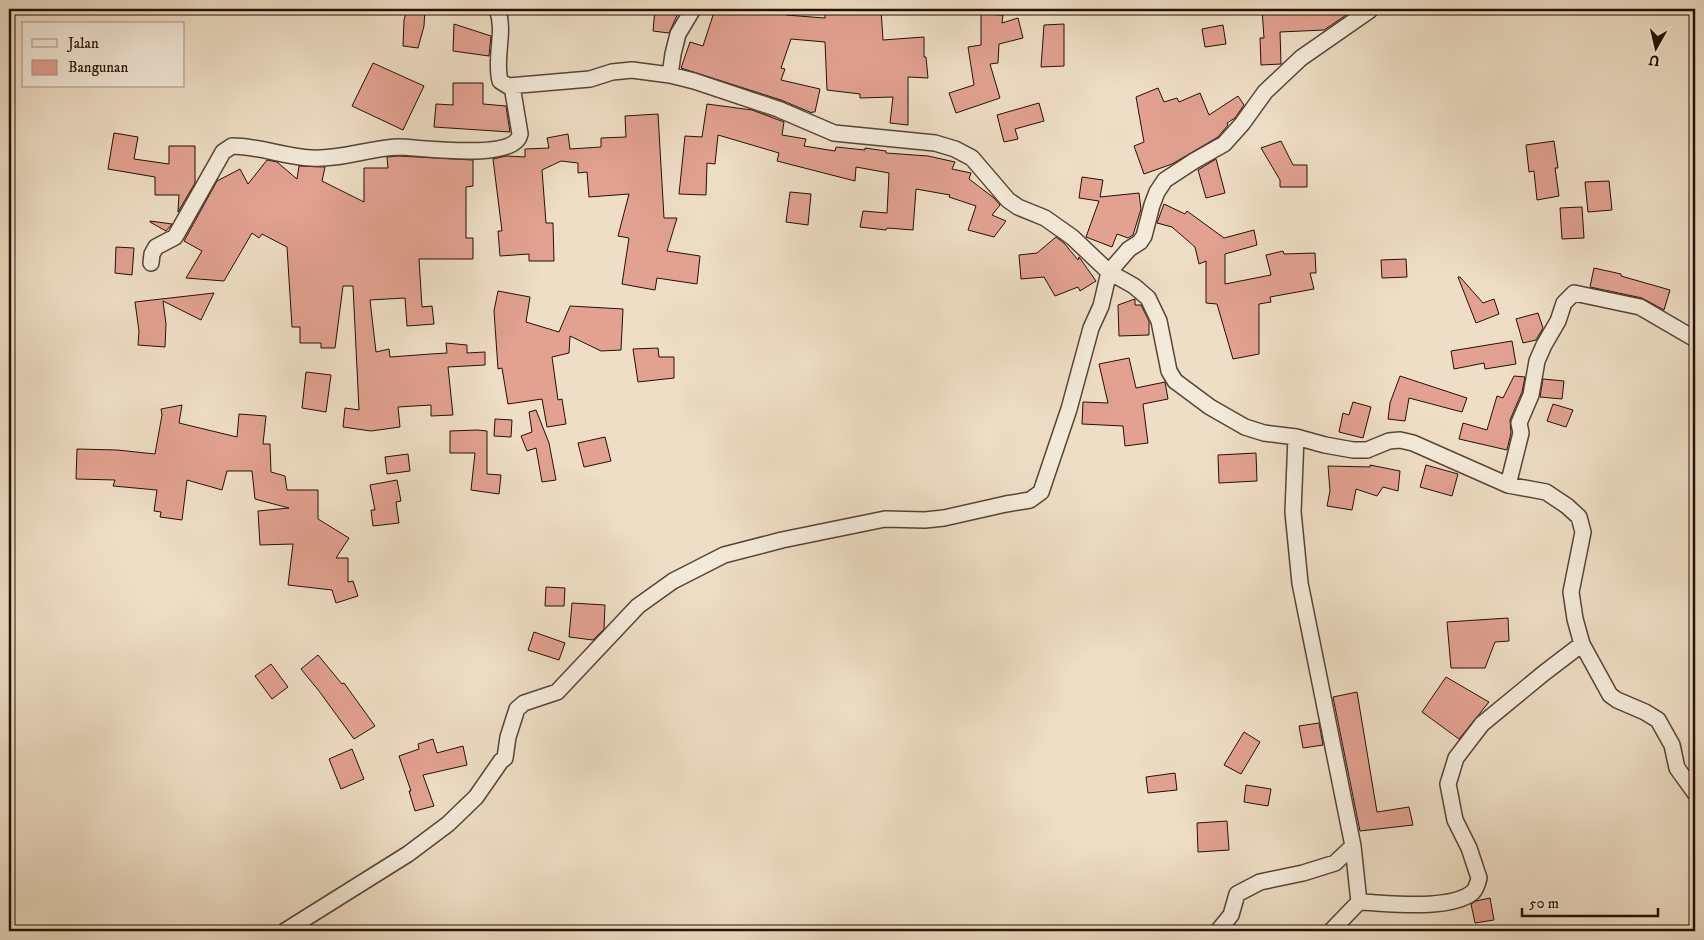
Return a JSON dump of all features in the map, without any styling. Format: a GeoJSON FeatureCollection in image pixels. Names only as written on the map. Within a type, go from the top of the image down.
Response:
{"type":"FeatureCollection","features":[{"type":"Feature","properties":{"kind":"street"},"geometry":{"type":"LineString","coordinates":[[497,9],[501,19],[497,67],[500,81],[508,86],[590,79],[612,72],[632,70],[670,74],[778,109],[834,133],[935,143],[955,149],[972,158],[1008,200],[1018,207],[1045,218],[1072,237],[1109,272],[1134,286],[1148,298],[1159,321],[1169,371],[1175,380],[1210,407],[1245,427],[1264,433],[1296,437],[1353,450],[1367,450],[1389,441],[1400,440],[1413,443],[1508,485],[1546,492],[1567,506],[1578,517],[1583,532],[1571,592],[1575,619],[1582,644],[1610,694],[1617,700],[1658,720],[1672,745],[1677,768],[1695,793]]}},
{"type":"Feature","properties":{"kind":"street"},"geometry":{"type":"LineString","coordinates":[[670,74],[678,34],[692,9]]}},
{"type":"Feature","properties":{"kind":"street"},"geometry":{"type":"LineString","coordinates":[[285,931],[408,854],[448,824],[476,798],[505,758],[508,737],[517,708],[524,703],[557,692],[638,606],[673,580],[724,555],[782,540],[885,519],[925,520],[944,518],[1030,500],[1036,497],[1041,492],[1070,409],[1090,328],[1101,306],[1109,272],[1129,249],[1140,242],[1144,236],[1152,204],[1165,180],[1224,144],[1242,124],[1265,92],[1301,58],[1370,10]]}},
{"type":"Feature","properties":{"kind":"street"},"geometry":{"type":"LineString","coordinates":[[151,264],[156,247],[175,237],[223,152],[232,146],[322,159],[397,147],[483,151],[515,143],[519,138],[520,134],[512,86]]}},
{"type":"Feature","properties":{"kind":"street"},"geometry":{"type":"LineString","coordinates":[[1508,485],[1521,433],[1519,424],[1531,395],[1537,361],[1558,321],[1564,303],[1574,293],[1640,307],[1695,339]]}},
{"type":"Feature","properties":{"kind":"street"},"geometry":{"type":"LineString","coordinates":[[1296,437],[1293,512],[1300,583],[1353,846],[1359,902]]}},
{"type":"Feature","properties":{"kind":"street"},"geometry":{"type":"LineString","coordinates":[[1331,931],[1359,902],[1428,905],[1459,900],[1474,891],[1479,878],[1469,848],[1455,820],[1448,784],[1456,758],[1482,724],[1582,644]]}},
{"type":"Feature","properties":{"kind":"street"},"geometry":{"type":"LineString","coordinates":[[1218,931],[1231,915],[1237,894],[1260,882],[1303,873],[1335,863],[1353,846]]}},
{"type":"Feature","properties":{"kind":"building"},"geometry":{"type":"Polygon","coordinates":[[[407,9],[425,9],[424,26],[418,48],[403,46],[404,20],[407,9]]]}},
{"type":"Feature","properties":{"kind":"building"},"geometry":{"type":"Polygon","coordinates":[[[655,9],[680,9],[669,33],[653,31],[655,9]]]}},
{"type":"Feature","properties":{"kind":"building"},"geometry":{"type":"Polygon","coordinates":[[[715,9],[787,9],[786,15],[825,18],[825,9],[881,9],[883,40],[924,37],[924,57],[926,57],[928,78],[908,77],[908,125],[890,123],[893,97],[860,98],[860,94],[827,90],[825,42],[791,39],[781,68],[785,69],[781,80],[820,89],[815,112],[812,113],[781,100],[681,68],[690,42],[703,46],[715,9]]]}},
{"type":"Feature","properties":{"kind":"building"},"geometry":{"type":"Polygon","coordinates":[[[1262,9],[1289,9],[1289,11],[1355,9],[1324,30],[1280,32],[1281,64],[1261,65],[1260,38],[1264,38],[1262,9]]]}},
{"type":"Feature","properties":{"kind":"building"},"geometry":{"type":"Polygon","coordinates":[[[981,14],[1003,15],[1002,23],[1018,18],[1023,38],[999,44],[998,63],[990,64],[1000,98],[956,113],[949,93],[974,85],[968,47],[981,45],[981,14]]]}},
{"type":"Feature","properties":{"kind":"building"},"geometry":{"type":"Polygon","coordinates":[[[454,24],[491,36],[489,56],[453,51],[454,24]]]}},
{"type":"Feature","properties":{"kind":"building"},"geometry":{"type":"Polygon","coordinates":[[[1064,24],[1064,66],[1041,67],[1044,25],[1064,24]]]}},
{"type":"Feature","properties":{"kind":"building"},"geometry":{"type":"Polygon","coordinates":[[[1223,25],[1226,44],[1205,47],[1202,29],[1223,25]]]}},
{"type":"Feature","properties":{"kind":"building"},"geometry":{"type":"Polygon","coordinates":[[[373,63],[424,86],[403,130],[352,106],[373,63]]]}},
{"type":"Feature","properties":{"kind":"building"},"geometry":{"type":"Polygon","coordinates":[[[453,83],[483,83],[483,104],[506,106],[510,132],[434,127],[436,104],[453,105],[453,83]]]}},
{"type":"Feature","properties":{"kind":"building"},"geometry":{"type":"Polygon","coordinates":[[[1158,88],[1164,102],[1177,98],[1179,102],[1200,93],[1209,115],[1238,96],[1244,105],[1235,118],[1227,123],[1228,125],[1218,137],[1172,164],[1144,174],[1134,146],[1144,142],[1136,97],[1158,88]]]}},
{"type":"Feature","properties":{"kind":"building"},"geometry":{"type":"Polygon","coordinates":[[[1039,103],[1044,121],[1015,129],[1018,139],[1004,142],[997,115],[1039,103]]]}},
{"type":"Feature","properties":{"kind":"building"},"geometry":{"type":"Polygon","coordinates":[[[707,104],[752,110],[784,122],[782,135],[806,139],[804,146],[835,151],[836,147],[865,150],[865,148],[886,151],[886,153],[928,156],[955,162],[952,169],[971,173],[969,179],[994,198],[1000,205],[992,215],[1006,221],[994,237],[968,230],[976,206],[949,197],[950,195],[916,189],[913,230],[887,228],[886,230],[860,227],[863,211],[887,213],[889,173],[856,167],[855,181],[777,161],[779,153],[718,135],[715,164],[707,163],[706,195],[679,194],[685,136],[702,137],[707,104]]]}},
{"type":"Feature","properties":{"kind":"building"},"geometry":{"type":"Polygon","coordinates":[[[658,114],[664,218],[677,218],[667,251],[700,256],[697,284],[657,278],[655,290],[622,284],[629,238],[618,236],[629,194],[589,197],[587,172],[578,173],[578,163],[561,161],[542,170],[546,223],[553,223],[554,261],[529,261],[529,254],[500,256],[498,231],[502,231],[493,159],[506,156],[525,157],[525,149],[549,148],[547,138],[568,134],[570,149],[601,147],[601,138],[626,137],[625,116],[658,114]]]}},
{"type":"Feature","properties":{"kind":"building"},"geometry":{"type":"Polygon","coordinates":[[[114,133],[138,137],[134,159],[169,164],[169,146],[195,146],[195,183],[178,212],[179,195],[155,195],[155,177],[108,169],[114,133]]]}},
{"type":"Feature","properties":{"kind":"building"},"geometry":{"type":"Polygon","coordinates":[[[1281,141],[1293,165],[1307,165],[1307,187],[1280,187],[1280,180],[1261,148],[1281,141]]]}},
{"type":"Feature","properties":{"kind":"building"},"geometry":{"type":"Polygon","coordinates":[[[1554,141],[1558,168],[1555,168],[1559,196],[1537,200],[1534,171],[1529,172],[1526,145],[1554,141]]]}},
{"type":"Feature","properties":{"kind":"building"},"geometry":{"type":"Polygon","coordinates":[[[387,157],[473,160],[473,186],[466,187],[466,238],[473,238],[473,259],[419,259],[422,307],[432,306],[434,324],[407,326],[405,298],[370,300],[376,352],[389,349],[390,357],[447,353],[446,343],[467,345],[467,353],[485,352],[485,365],[448,367],[453,415],[431,416],[431,405],[398,407],[400,427],[371,431],[343,427],[345,408],[359,410],[353,286],[343,286],[335,348],[321,348],[321,343],[300,343],[300,327],[292,327],[287,247],[262,234],[259,238],[252,233],[224,281],[186,278],[202,251],[184,241],[217,181],[240,169],[248,184],[267,160],[277,162],[297,179],[299,166],[325,167],[322,181],[364,202],[364,168],[388,168],[387,157]]]}},
{"type":"Feature","properties":{"kind":"building"},"geometry":{"type":"Polygon","coordinates":[[[1216,159],[1225,193],[1206,198],[1198,170],[1216,159]]]}},
{"type":"Feature","properties":{"kind":"building"},"geometry":{"type":"Polygon","coordinates":[[[1082,177],[1103,180],[1100,197],[1139,193],[1141,209],[1133,235],[1128,238],[1117,234],[1112,247],[1086,237],[1099,201],[1079,198],[1082,177]]]}},
{"type":"Feature","properties":{"kind":"building"},"geometry":{"type":"Polygon","coordinates":[[[1609,181],[1612,210],[1588,212],[1585,182],[1609,181]]]}},
{"type":"Feature","properties":{"kind":"building"},"geometry":{"type":"Polygon","coordinates":[[[790,192],[811,194],[808,225],[786,222],[790,192]]]}},
{"type":"Feature","properties":{"kind":"building"},"geometry":{"type":"Polygon","coordinates":[[[1164,204],[1185,214],[1187,211],[1224,238],[1254,230],[1257,245],[1225,254],[1225,284],[1271,275],[1266,255],[1283,251],[1284,254],[1315,253],[1316,273],[1310,273],[1314,289],[1270,297],[1271,302],[1259,304],[1259,354],[1233,359],[1217,304],[1206,303],[1206,261],[1199,264],[1195,247],[1172,227],[1157,223],[1164,204]]]}},
{"type":"Feature","properties":{"kind":"building"},"geometry":{"type":"Polygon","coordinates":[[[1582,207],[1584,238],[1562,239],[1560,208],[1582,207]]]}},
{"type":"Feature","properties":{"kind":"building"},"geometry":{"type":"Polygon","coordinates":[[[150,221],[172,224],[166,231],[150,221]]]}},
{"type":"Feature","properties":{"kind":"building"},"geometry":{"type":"Polygon","coordinates":[[[1056,237],[1064,243],[1078,260],[1079,257],[1096,281],[1080,291],[1078,287],[1055,296],[1044,277],[1021,279],[1019,255],[1037,253],[1056,237]]]}},
{"type":"Feature","properties":{"kind":"building"},"geometry":{"type":"Polygon","coordinates":[[[116,247],[134,248],[132,275],[115,273],[116,247]]]}},
{"type":"Feature","properties":{"kind":"building"},"geometry":{"type":"Polygon","coordinates":[[[1406,259],[1407,277],[1382,278],[1381,260],[1406,259]]]}},
{"type":"Feature","properties":{"kind":"building"},"geometry":{"type":"Polygon","coordinates":[[[1594,268],[1621,274],[1621,276],[1670,290],[1664,310],[1642,298],[1590,287],[1594,268]]]}},
{"type":"Feature","properties":{"kind":"building"},"geometry":{"type":"Polygon","coordinates":[[[1458,277],[1483,303],[1494,299],[1499,314],[1476,323],[1458,277]]]}},
{"type":"Feature","properties":{"kind":"building"},"geometry":{"type":"Polygon","coordinates":[[[498,291],[530,297],[526,322],[559,332],[570,306],[623,309],[621,350],[601,351],[570,336],[569,353],[552,357],[558,400],[562,399],[566,424],[547,427],[542,399],[508,404],[502,368],[498,369],[494,311],[498,291]]]}},
{"type":"Feature","properties":{"kind":"building"},"geometry":{"type":"Polygon","coordinates":[[[214,293],[201,320],[163,301],[166,324],[165,347],[138,345],[139,331],[135,302],[214,293]]]}},
{"type":"Feature","properties":{"kind":"building"},"geometry":{"type":"Polygon","coordinates":[[[1135,299],[1135,305],[1141,305],[1149,321],[1149,335],[1119,336],[1118,305],[1135,299]]]}},
{"type":"Feature","properties":{"kind":"building"},"geometry":{"type":"Polygon","coordinates":[[[1538,313],[1543,328],[1536,340],[1523,343],[1516,319],[1538,313]]]}},
{"type":"Feature","properties":{"kind":"building"},"geometry":{"type":"Polygon","coordinates":[[[1512,341],[1516,364],[1485,369],[1484,363],[1454,369],[1451,351],[1512,341]]]}},
{"type":"Feature","properties":{"kind":"building"},"geometry":{"type":"Polygon","coordinates":[[[658,348],[659,357],[674,357],[674,378],[638,382],[633,349],[658,348]]]}},
{"type":"Feature","properties":{"kind":"building"},"geometry":{"type":"Polygon","coordinates":[[[1129,358],[1136,388],[1165,382],[1168,399],[1143,404],[1148,443],[1125,446],[1123,426],[1082,424],[1083,402],[1108,403],[1099,364],[1129,358]]]}},
{"type":"Feature","properties":{"kind":"building"},"geometry":{"type":"Polygon","coordinates":[[[306,372],[331,375],[326,412],[302,408],[306,372]]]}},
{"type":"Feature","properties":{"kind":"building"},"geometry":{"type":"Polygon","coordinates":[[[1400,376],[1467,398],[1462,412],[1409,398],[1405,421],[1388,419],[1390,403],[1400,376]]]}},
{"type":"Feature","properties":{"kind":"building"},"geometry":{"type":"Polygon","coordinates":[[[1514,376],[1525,377],[1522,392],[1510,420],[1511,433],[1507,450],[1459,439],[1463,423],[1487,430],[1497,396],[1503,398],[1514,376]]]}},
{"type":"Feature","properties":{"kind":"building"},"geometry":{"type":"Polygon","coordinates":[[[1543,379],[1564,381],[1562,399],[1540,397],[1543,379]]]}},
{"type":"Feature","properties":{"kind":"building"},"geometry":{"type":"Polygon","coordinates":[[[1353,402],[1371,407],[1363,438],[1339,432],[1343,413],[1349,415],[1353,402]]]}},
{"type":"Feature","properties":{"kind":"building"},"geometry":{"type":"Polygon","coordinates":[[[1553,404],[1573,410],[1566,427],[1547,421],[1553,404]]]}},
{"type":"Feature","properties":{"kind":"building"},"geometry":{"type":"Polygon","coordinates":[[[182,405],[179,423],[237,437],[239,414],[266,416],[263,444],[270,444],[271,472],[285,476],[287,490],[318,490],[318,519],[349,538],[336,558],[348,558],[348,582],[353,581],[358,596],[336,603],[332,590],[288,585],[293,544],[260,545],[258,511],[289,508],[255,499],[252,471],[227,471],[222,490],[187,480],[182,520],[160,517],[161,512],[154,511],[157,490],[113,486],[115,480],[76,479],[77,449],[117,450],[155,454],[162,415],[161,409],[182,405]]]}},
{"type":"Feature","properties":{"kind":"building"},"geometry":{"type":"Polygon","coordinates":[[[536,410],[549,443],[556,480],[542,482],[536,448],[527,451],[521,436],[532,432],[529,412],[536,410]]]}},
{"type":"Feature","properties":{"kind":"building"},"geometry":{"type":"Polygon","coordinates":[[[495,419],[512,420],[511,437],[494,436],[495,419]]]}},
{"type":"Feature","properties":{"kind":"building"},"geometry":{"type":"Polygon","coordinates":[[[450,431],[487,431],[487,474],[501,475],[499,494],[471,490],[475,453],[450,453],[450,431]]]}},
{"type":"Feature","properties":{"kind":"building"},"geometry":{"type":"Polygon","coordinates":[[[605,437],[611,461],[584,467],[578,443],[605,437]]]}},
{"type":"Feature","properties":{"kind":"building"},"geometry":{"type":"Polygon","coordinates":[[[1256,453],[1257,481],[1219,483],[1218,455],[1256,453]]]}},
{"type":"Feature","properties":{"kind":"building"},"geometry":{"type":"Polygon","coordinates":[[[408,454],[410,471],[387,474],[385,457],[408,454]]]}},
{"type":"Feature","properties":{"kind":"building"},"geometry":{"type":"Polygon","coordinates":[[[1370,465],[1400,471],[1398,491],[1383,487],[1377,496],[1356,489],[1352,510],[1327,506],[1330,491],[1328,466],[1370,467],[1370,465]]]}},
{"type":"Feature","properties":{"kind":"building"},"geometry":{"type":"Polygon","coordinates":[[[1426,465],[1458,474],[1452,496],[1420,487],[1426,465]]]}},
{"type":"Feature","properties":{"kind":"building"},"geometry":{"type":"Polygon","coordinates":[[[397,480],[401,501],[396,502],[399,523],[373,526],[371,510],[375,510],[370,485],[397,480]]]}},
{"type":"Feature","properties":{"kind":"building"},"geometry":{"type":"Polygon","coordinates":[[[546,587],[565,588],[564,606],[545,606],[546,587]]]}},
{"type":"Feature","properties":{"kind":"building"},"geometry":{"type":"Polygon","coordinates":[[[572,603],[605,605],[604,629],[593,640],[569,637],[572,603]]]}},
{"type":"Feature","properties":{"kind":"building"},"geometry":{"type":"Polygon","coordinates":[[[1508,618],[1509,641],[1495,642],[1485,668],[1451,668],[1447,622],[1508,618]]]}},
{"type":"Feature","properties":{"kind":"building"},"geometry":{"type":"Polygon","coordinates":[[[534,632],[565,643],[559,660],[528,650],[534,632]]]}},
{"type":"Feature","properties":{"kind":"building"},"geometry":{"type":"Polygon","coordinates":[[[318,655],[342,684],[344,683],[375,726],[354,739],[301,669],[318,655]]]}},
{"type":"Feature","properties":{"kind":"building"},"geometry":{"type":"Polygon","coordinates":[[[271,664],[288,687],[272,699],[255,676],[271,664]]]}},
{"type":"Feature","properties":{"kind":"building"},"geometry":{"type":"Polygon","coordinates":[[[1446,677],[1489,702],[1459,739],[1422,712],[1446,677]]]}},
{"type":"Feature","properties":{"kind":"building"},"geometry":{"type":"Polygon","coordinates":[[[1357,692],[1377,812],[1409,807],[1413,825],[1360,831],[1333,697],[1357,692]]]}},
{"type":"Feature","properties":{"kind":"building"},"geometry":{"type":"Polygon","coordinates":[[[1319,723],[1323,745],[1303,748],[1299,726],[1319,723]]]}},
{"type":"Feature","properties":{"kind":"building"},"geometry":{"type":"Polygon","coordinates":[[[1244,732],[1260,742],[1241,774],[1224,765],[1244,732]]]}},
{"type":"Feature","properties":{"kind":"building"},"geometry":{"type":"Polygon","coordinates":[[[433,739],[437,753],[463,746],[467,765],[423,775],[434,806],[415,811],[409,791],[411,791],[399,756],[419,749],[418,744],[433,739]]]}},
{"type":"Feature","properties":{"kind":"building"},"geometry":{"type":"Polygon","coordinates":[[[352,749],[364,779],[341,789],[329,759],[352,749]]]}},
{"type":"Feature","properties":{"kind":"building"},"geometry":{"type":"Polygon","coordinates":[[[1175,773],[1177,790],[1148,793],[1146,777],[1175,773]]]}},
{"type":"Feature","properties":{"kind":"building"},"geometry":{"type":"Polygon","coordinates":[[[1246,785],[1271,789],[1268,806],[1244,802],[1246,785]]]}},
{"type":"Feature","properties":{"kind":"building"},"geometry":{"type":"Polygon","coordinates":[[[1227,821],[1229,850],[1198,852],[1197,823],[1227,821]]]}},
{"type":"Feature","properties":{"kind":"building"},"geometry":{"type":"Polygon","coordinates":[[[1490,898],[1494,920],[1475,923],[1471,904],[1490,898]]]}}]}
